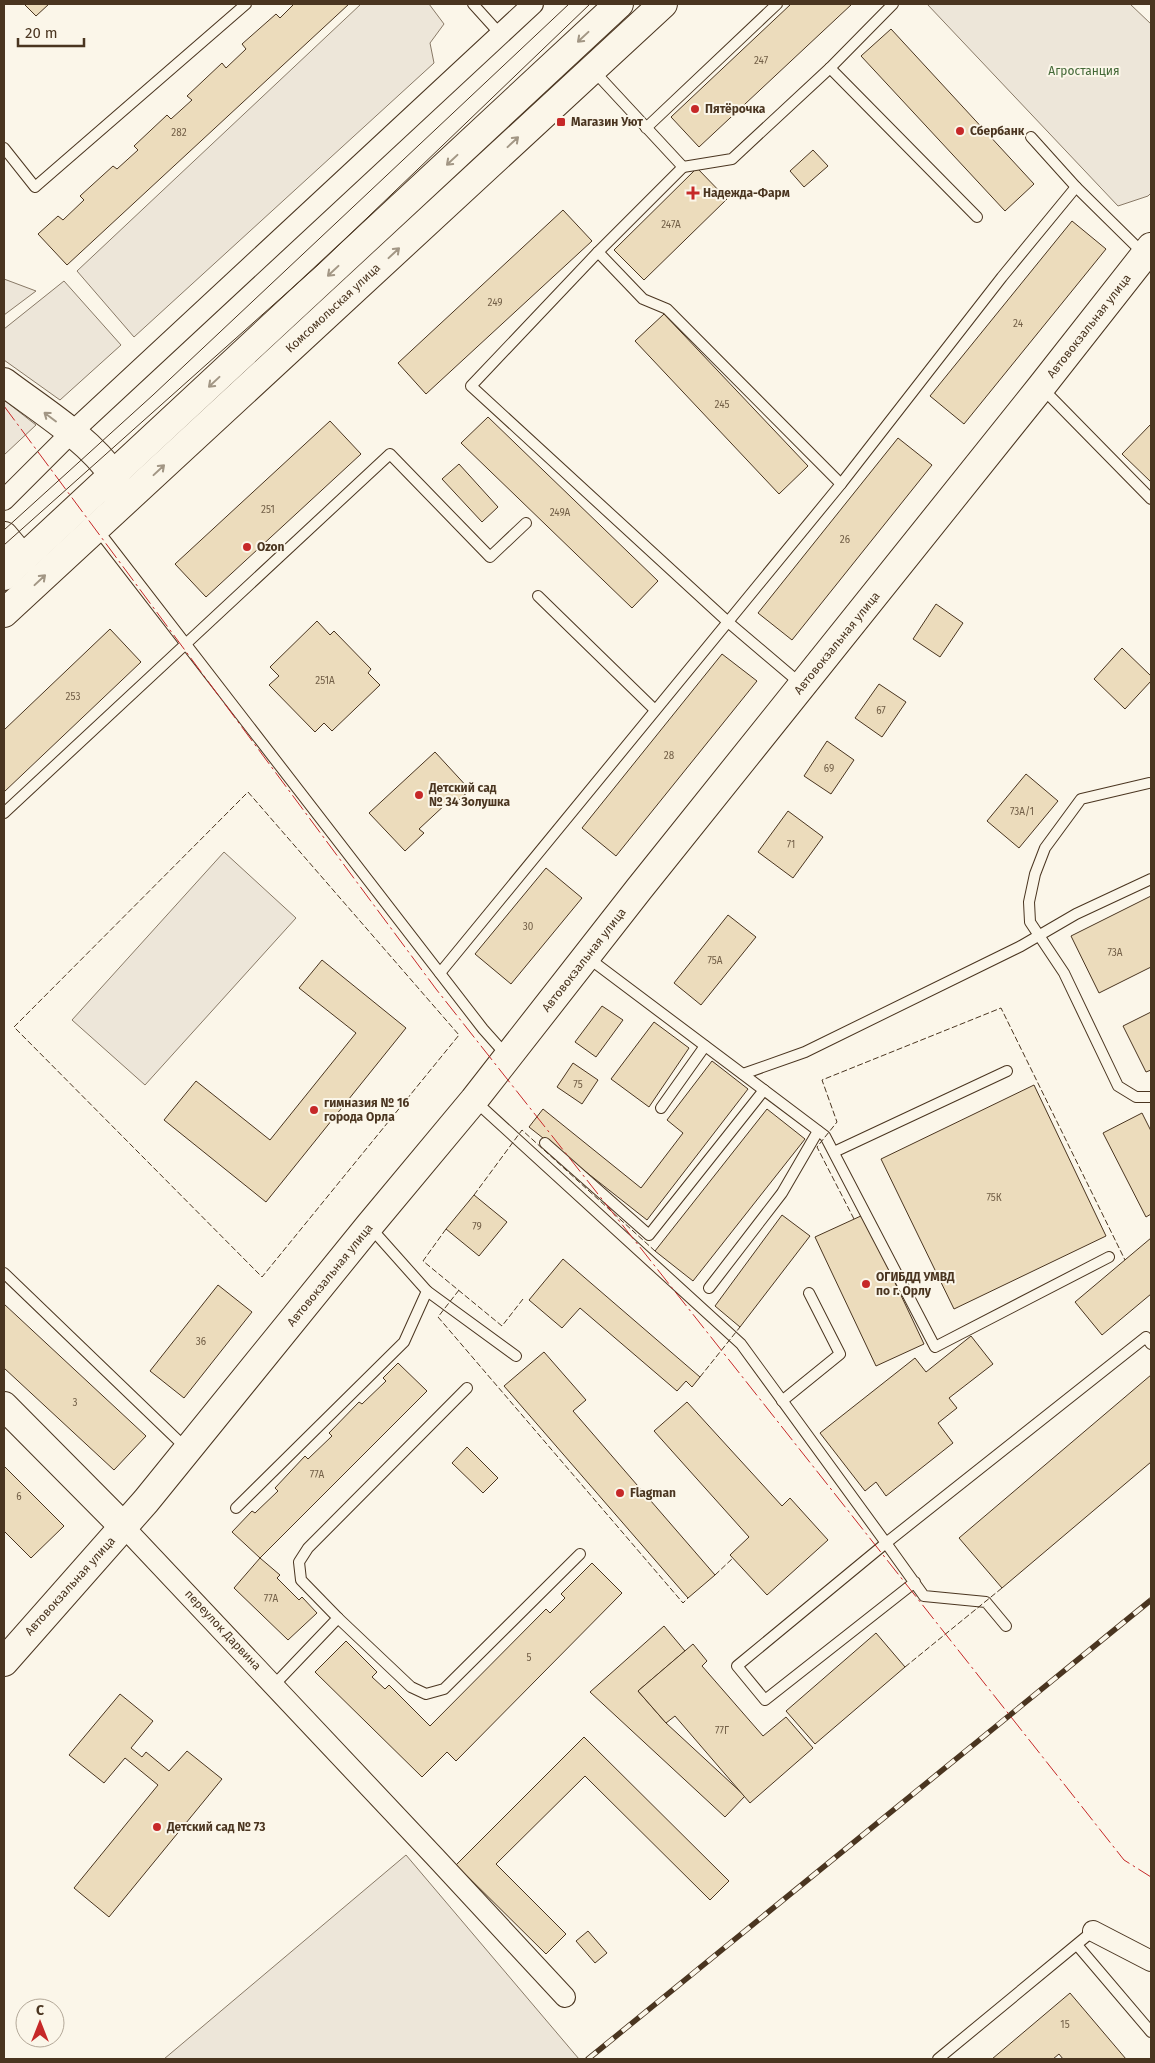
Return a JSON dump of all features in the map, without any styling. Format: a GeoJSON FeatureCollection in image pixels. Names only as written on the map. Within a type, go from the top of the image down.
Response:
{"type":"FeatureCollection","features":[{"type":"Feature","properties":{"kind":"street"},"geometry":{"type":"LineString","coordinates":[[4,500],[71,433],[533,4]]}},
{"type":"Feature","properties":{"kind":"street"},"geometry":{"type":"LineString","coordinates":[[4,536],[13,568],[619,4]]}},
{"type":"Feature","properties":{"kind":"street","name":"Комсомольская улица"},"geometry":{"type":"LineString","coordinates":[[4,613],[663,4]]}},
{"type":"Feature","properties":{"kind":"street","name":"Автовокзальная улица"},"geometry":{"type":"LineString","coordinates":[[4,1662],[146,1501],[474,1100],[1148,251]]}},
{"type":"Feature","properties":{"kind":"street"},"geometry":{"type":"LineString","coordinates":[[4,382],[71,433],[113,476],[118,490],[119,507]]}},
{"type":"Feature","properties":{"kind":"street","name":"переулок Дарвина"},"geometry":{"type":"LineString","coordinates":[[4,1406],[123,1526],[274,1685],[565,1997]]}},
{"type":"Feature","properties":{"kind":"street"},"geometry":{"type":"LineString","coordinates":[[1093,1931],[1151,1961]]}},
{"type":"Feature","properties":{"kind":"lane"},"geometry":{"type":"LineString","coordinates":[[4,148],[35,187],[246,4]]}},
{"type":"Feature","properties":{"kind":"lane"},"geometry":{"type":"LineString","coordinates":[[473,4],[501,34]]}},
{"type":"Feature","properties":{"kind":"lane"},"geometry":{"type":"LineString","coordinates":[[646,128],[777,4]]}},
{"type":"Feature","properties":{"kind":"lane"},"geometry":{"type":"LineString","coordinates":[[803,686],[728,622],[471,386],[598,252],[683,167],[732,159],[830,68],[894,4]]}},
{"type":"Feature","properties":{"kind":"lane"},"geometry":{"type":"LineString","coordinates":[[830,68],[977,217]]}},
{"type":"Feature","properties":{"kind":"lane"},"geometry":{"type":"LineString","coordinates":[[592,69],[683,167]]}},
{"type":"Feature","properties":{"kind":"lane"},"geometry":{"type":"LineString","coordinates":[[1031,138],[1076,187],[1148,251]]}},
{"type":"Feature","properties":{"kind":"lane"},"geometry":{"type":"LineString","coordinates":[[440,973],[841,484],[1002,277],[1076,187]]}},
{"type":"Feature","properties":{"kind":"lane"},"geometry":{"type":"LineString","coordinates":[[598,252],[643,299],[667,309],[841,484]]}},
{"type":"Feature","properties":{"kind":"lane"},"geometry":{"type":"LineString","coordinates":[[1041,387],[1151,499]]}},
{"type":"Feature","properties":{"kind":"lane"},"geometry":{"type":"LineString","coordinates":[[4,813],[185,642],[390,454],[490,556],[526,523]]}},
{"type":"Feature","properties":{"kind":"lane"},"geometry":{"type":"LineString","coordinates":[[96,528],[483,1029],[508,1056]]}},
{"type":"Feature","properties":{"kind":"lane"},"geometry":{"type":"LineString","coordinates":[[538,596],[655,710]]}},
{"type":"Feature","properties":{"kind":"lane"},"geometry":{"type":"LineString","coordinates":[[1149,783],[1080,799],[1045,848],[1035,874],[1028,902],[1030,922],[1064,973],[1118,1086],[1136,1097],[1151,1097]]}},
{"type":"Feature","properties":{"kind":"lane"},"geometry":{"type":"LineString","coordinates":[[743,1074],[805,1052],[1038,936],[1076,914],[1151,879]]}},
{"type":"Feature","properties":{"kind":"lane"},"geometry":{"type":"LineString","coordinates":[[586,957],[825,1136],[935,1347],[1109,1257]]}},
{"type":"Feature","properties":{"kind":"lane"},"geometry":{"type":"LineString","coordinates":[[661,1108],[705,1046]]}},
{"type":"Feature","properties":{"kind":"lane"},"geometry":{"type":"LineString","coordinates":[[834,1152],[1007,1071]]}},
{"type":"Feature","properties":{"kind":"lane"},"geometry":{"type":"LineString","coordinates":[[545,1143],[649,1235],[764,1090]]}},
{"type":"Feature","properties":{"kind":"lane"},"geometry":{"type":"LineString","coordinates":[[474,1100],[741,1344],[924,1596],[986,1602],[1006,1626]]}},
{"type":"Feature","properties":{"kind":"lane"},"geometry":{"type":"LineString","coordinates":[[709,1288],[782,1193],[818,1131]]}},
{"type":"Feature","properties":{"kind":"lane"},"geometry":{"type":"LineString","coordinates":[[369,1226],[427,1290],[516,1356]]}},
{"type":"Feature","properties":{"kind":"lane"},"geometry":{"type":"LineString","coordinates":[[4,1273],[188,1450]]}},
{"type":"Feature","properties":{"kind":"lane"},"geometry":{"type":"LineString","coordinates":[[236,1508],[404,1342],[427,1290]]}},
{"type":"Feature","properties":{"kind":"lane"},"geometry":{"type":"LineString","coordinates":[[782,1401],[840,1354],[809,1294]]}},
{"type":"Feature","properties":{"kind":"lane"},"geometry":{"type":"LineString","coordinates":[[914,1582],[765,1700],[737,1666],[886,1542],[1146,1338],[1151,1344]]}},
{"type":"Feature","properties":{"kind":"lane"},"geometry":{"type":"LineString","coordinates":[[468,1388],[308,1548],[300,1562],[301,1580],[411,1687],[426,1694],[444,1690],[580,1554]]}},
{"type":"Feature","properties":{"kind":"lane"},"geometry":{"type":"LineString","coordinates":[[274,1685],[338,1618]]}},
{"type":"Feature","properties":{"kind":"lane"},"geometry":{"type":"LineString","coordinates":[[938,2059],[1093,1931]]}},
{"type":"Feature","properties":{"kind":"lane"},"geometry":{"type":"LineString","coordinates":[[1077,1945],[1151,2032]]}},
{"type":"Feature","properties":{"kind":"green space"},"geometry":{"type":"Polygon","coordinates":[[[361,4],[429,4],[444,24],[430,43],[434,63],[134,337],[77,271],[361,4]]]}},
{"type":"Feature","properties":{"kind":"green space","name":"Агростанция"},"geometry":{"type":"Polygon","coordinates":[[[927,4],[1130,4],[1151,24],[1151,193],[1148,196],[1118,206],[927,4]]]}},
{"type":"Feature","properties":{"kind":"green space"},"geometry":{"type":"Polygon","coordinates":[[[4,279],[36,291],[4,315],[4,279]]]}},
{"type":"Feature","properties":{"kind":"green space"},"geometry":{"type":"Polygon","coordinates":[[[64,281],[121,345],[60,400],[4,360],[4,329],[64,281]]]}},
{"type":"Feature","properties":{"kind":"green space"},"geometry":{"type":"Polygon","coordinates":[[[4,400],[36,425],[4,455],[4,400]]]}},
{"type":"Feature","properties":{"kind":"green space"},"geometry":{"type":"Polygon","coordinates":[[[224,852],[296,918],[145,1085],[72,1020],[224,852]]]}},
{"type":"Feature","properties":{"kind":"green space"},"geometry":{"type":"Polygon","coordinates":[[[406,1855],[579,2059],[164,2059],[406,1855]]]}},
{"type":"Feature","properties":{"kind":"building"},"geometry":{"type":"Polygon","coordinates":[[[24,4],[49,4],[36,16],[24,4]]]}},
{"type":"Feature","properties":{"kind":"building"},"geometry":{"type":"Polygon","coordinates":[[[294,4],[349,4],[67,265],[38,234],[58,216],[63,220],[84,200],[80,196],[113,166],[117,169],[138,150],[134,146],[167,115],[171,119],[192,100],[187,96],[222,63],[226,68],[246,49],[242,44],[276,14],[280,18],[294,4]]]}},
{"type":"Feature","properties":{"kind":"building"},"geometry":{"type":"Polygon","coordinates":[[[791,4],[852,4],[699,147],[671,117],[791,4]]]}},
{"type":"Feature","properties":{"kind":"building"},"geometry":{"type":"Polygon","coordinates":[[[891,29],[1034,184],[1005,211],[861,56],[891,29]]]}},
{"type":"Feature","properties":{"kind":"building"},"geometry":{"type":"Polygon","coordinates":[[[813,150],[828,166],[804,187],[790,171],[813,150]]]}},
{"type":"Feature","properties":{"kind":"building"},"geometry":{"type":"Polygon","coordinates":[[[697,168],[727,199],[644,280],[614,250],[697,168]]]}},
{"type":"Feature","properties":{"kind":"building"},"geometry":{"type":"Polygon","coordinates":[[[563,210],[592,241],[426,394],[398,363],[563,210]]]}},
{"type":"Feature","properties":{"kind":"building"},"geometry":{"type":"Polygon","coordinates":[[[1072,221],[1106,249],[964,424],[930,396],[1072,221]]]}},
{"type":"Feature","properties":{"kind":"building"},"geometry":{"type":"Polygon","coordinates":[[[664,314],[808,466],[779,494],[635,341],[664,314]]]}},
{"type":"Feature","properties":{"kind":"building"},"geometry":{"type":"Polygon","coordinates":[[[488,417],[658,581],[632,608],[461,443],[488,417]]]}},
{"type":"Feature","properties":{"kind":"building"},"geometry":{"type":"Polygon","coordinates":[[[330,421],[361,454],[206,597],[175,564],[330,421]]]}},
{"type":"Feature","properties":{"kind":"building"},"geometry":{"type":"Polygon","coordinates":[[[1151,424],[1151,482],[1122,454],[1151,424]]]}},
{"type":"Feature","properties":{"kind":"building"},"geometry":{"type":"Polygon","coordinates":[[[898,438],[932,465],[792,640],[758,613],[898,438]]]}},
{"type":"Feature","properties":{"kind":"building"},"geometry":{"type":"Polygon","coordinates":[[[459,464],[498,507],[482,522],[442,479],[459,464]]]}},
{"type":"Feature","properties":{"kind":"building"},"geometry":{"type":"Polygon","coordinates":[[[936,604],[963,623],[940,657],[913,639],[936,604]]]}},
{"type":"Feature","properties":{"kind":"building"},"geometry":{"type":"Polygon","coordinates":[[[317,621],[330,635],[334,631],[371,669],[368,673],[380,685],[332,731],[324,723],[315,732],[269,685],[279,676],[270,667],[317,621]]]}},
{"type":"Feature","properties":{"kind":"building"},"geometry":{"type":"Polygon","coordinates":[[[110,629],[141,662],[4,792],[4,730],[110,629]]]}},
{"type":"Feature","properties":{"kind":"building"},"geometry":{"type":"Polygon","coordinates":[[[1122,648],[1151,676],[1151,681],[1125,709],[1094,679],[1122,648]]]}},
{"type":"Feature","properties":{"kind":"building"},"geometry":{"type":"Polygon","coordinates":[[[722,654],[757,681],[616,856],[582,828],[722,654]]]}},
{"type":"Feature","properties":{"kind":"building"},"geometry":{"type":"Polygon","coordinates":[[[879,684],[906,702],[882,737],[855,718],[879,684]]]}},
{"type":"Feature","properties":{"kind":"building"},"geometry":{"type":"Polygon","coordinates":[[[827,741],[854,760],[831,794],[804,776],[827,741]]]}},
{"type":"Feature","properties":{"kind":"building"},"geometry":{"type":"Polygon","coordinates":[[[435,752],[470,790],[452,806],[448,802],[419,829],[424,833],[405,851],[369,813],[435,752]]]}},
{"type":"Feature","properties":{"kind":"building"},"geometry":{"type":"Polygon","coordinates":[[[1026,774],[1058,801],[1019,848],[987,821],[1026,774]]]}},
{"type":"Feature","properties":{"kind":"building"},"geometry":{"type":"Polygon","coordinates":[[[788,811],[823,837],[793,878],[758,852],[788,811]]]}},
{"type":"Feature","properties":{"kind":"building"},"geometry":{"type":"Polygon","coordinates":[[[546,868],[582,898],[511,984],[475,954],[546,868]]]}},
{"type":"Feature","properties":{"kind":"building"},"geometry":{"type":"Polygon","coordinates":[[[1151,896],[1151,967],[1099,993],[1071,936],[1151,896]]]}},
{"type":"Feature","properties":{"kind":"building"},"geometry":{"type":"Polygon","coordinates":[[[728,915],[756,937],[701,1005],[674,983],[728,915]]]}},
{"type":"Feature","properties":{"kind":"building"},"geometry":{"type":"Polygon","coordinates":[[[322,960],[406,1028],[266,1202],[164,1120],[196,1081],[270,1140],[356,1033],[299,988],[322,960]]]}},
{"type":"Feature","properties":{"kind":"building"},"geometry":{"type":"Polygon","coordinates":[[[602,1006],[623,1020],[596,1057],[575,1042],[602,1006]]]}},
{"type":"Feature","properties":{"kind":"building"},"geometry":{"type":"Polygon","coordinates":[[[1151,1012],[1151,1070],[1146,1072],[1123,1026],[1151,1012]]]}},
{"type":"Feature","properties":{"kind":"building"},"geometry":{"type":"Polygon","coordinates":[[[654,1022],[689,1048],[649,1107],[611,1079],[654,1022]]]}},
{"type":"Feature","properties":{"kind":"building"},"geometry":{"type":"Polygon","coordinates":[[[712,1061],[748,1089],[647,1220],[529,1127],[543,1109],[641,1188],[683,1133],[667,1120],[712,1061]]]}},
{"type":"Feature","properties":{"kind":"building"},"geometry":{"type":"Polygon","coordinates":[[[573,1063],[598,1080],[582,1104],[557,1087],[573,1063]]]}},
{"type":"Feature","properties":{"kind":"building"},"geometry":{"type":"Polygon","coordinates":[[[1034,1085],[1106,1236],[954,1309],[881,1159],[1034,1085]]]}},
{"type":"Feature","properties":{"kind":"building"},"geometry":{"type":"Polygon","coordinates":[[[767,1109],[805,1139],[693,1281],[655,1251],[767,1109]]]}},
{"type":"Feature","properties":{"kind":"building"},"geometry":{"type":"Polygon","coordinates":[[[1142,1113],[1151,1131],[1151,1214],[1146,1217],[1103,1133],[1142,1113]]]}},
{"type":"Feature","properties":{"kind":"building"},"geometry":{"type":"Polygon","coordinates":[[[474,1195],[507,1222],[479,1256],[446,1229],[474,1195]]]}},
{"type":"Feature","properties":{"kind":"building"},"geometry":{"type":"Polygon","coordinates":[[[782,1215],[810,1236],[740,1327],[715,1306],[782,1215]]]}},
{"type":"Feature","properties":{"kind":"building"},"geometry":{"type":"Polygon","coordinates":[[[863,1215],[924,1344],[876,1366],[815,1237],[863,1215]]]}},
{"type":"Feature","properties":{"kind":"building"},"geometry":{"type":"Polygon","coordinates":[[[1151,1238],[1151,1294],[1102,1335],[1075,1302],[1151,1238]]]}},
{"type":"Feature","properties":{"kind":"building"},"geometry":{"type":"Polygon","coordinates":[[[563,1259],[700,1377],[692,1387],[686,1381],[677,1391],[580,1308],[562,1328],[529,1300],[563,1259]]]}},
{"type":"Feature","properties":{"kind":"building"},"geometry":{"type":"Polygon","coordinates":[[[218,1285],[252,1312],[184,1398],[150,1371],[218,1285]]]}},
{"type":"Feature","properties":{"kind":"building"},"geometry":{"type":"Polygon","coordinates":[[[4,1304],[146,1436],[114,1470],[4,1368],[4,1304]]]}},
{"type":"Feature","properties":{"kind":"building"},"geometry":{"type":"Polygon","coordinates":[[[971,1336],[993,1364],[949,1398],[957,1408],[938,1423],[953,1443],[886,1496],[876,1482],[865,1491],[820,1433],[915,1358],[926,1372],[971,1336]]]}},
{"type":"Feature","properties":{"kind":"building","name":"Flagman"},"geometry":{"type":"Polygon","coordinates":[[[544,1352],[586,1400],[573,1411],[715,1575],[688,1598],[504,1386],[544,1352]]]}},
{"type":"Feature","properties":{"kind":"building"},"geometry":{"type":"Polygon","coordinates":[[[398,1363],[427,1391],[260,1558],[232,1532],[252,1511],[255,1513],[278,1491],[275,1488],[305,1456],[308,1459],[332,1436],[329,1433],[359,1402],[362,1404],[386,1381],[383,1378],[398,1363]]]}},
{"type":"Feature","properties":{"kind":"building"},"geometry":{"type":"Polygon","coordinates":[[[1151,1375],[1151,1462],[1002,1588],[959,1538],[1151,1375]]]}},
{"type":"Feature","properties":{"kind":"building"},"geometry":{"type":"Polygon","coordinates":[[[687,1402],[782,1506],[790,1498],[828,1540],[767,1595],[730,1555],[749,1537],[654,1431],[687,1402]]]}},
{"type":"Feature","properties":{"kind":"building"},"geometry":{"type":"Polygon","coordinates":[[[467,1447],[498,1478],[483,1493],[452,1463],[467,1447]]]}},
{"type":"Feature","properties":{"kind":"building"},"geometry":{"type":"Polygon","coordinates":[[[4,1466],[64,1526],[31,1558],[4,1531],[4,1466]]]}},
{"type":"Feature","properties":{"kind":"building"},"geometry":{"type":"Polygon","coordinates":[[[260,1558],[280,1575],[277,1578],[299,1600],[302,1597],[317,1613],[288,1640],[234,1588],[260,1558]]]}},
{"type":"Feature","properties":{"kind":"building"},"geometry":{"type":"Polygon","coordinates":[[[592,1563],[622,1593],[456,1761],[447,1752],[422,1777],[315,1672],[346,1641],[377,1672],[372,1677],[385,1689],[389,1685],[430,1726],[546,1609],[550,1613],[565,1598],[561,1594],[592,1563]]]}},
{"type":"Feature","properties":{"kind":"building"},"geometry":{"type":"Polygon","coordinates":[[[664,1626],[685,1651],[638,1691],[666,1723],[745,1796],[725,1817],[590,1692],[664,1626]]]}},
{"type":"Feature","properties":{"kind":"building"},"geometry":{"type":"Polygon","coordinates":[[[876,1633],[905,1667],[815,1744],[786,1711],[876,1633]]]}},
{"type":"Feature","properties":{"kind":"building"},"geometry":{"type":"Polygon","coordinates":[[[693,1644],[707,1661],[702,1666],[763,1736],[786,1717],[813,1748],[750,1803],[675,1716],[666,1723],[638,1691],[693,1644]]]}},
{"type":"Feature","properties":{"kind":"building"},"geometry":{"type":"Polygon","coordinates":[[[120,1694],[153,1721],[131,1748],[142,1757],[146,1752],[169,1771],[187,1751],[222,1779],[109,1917],[74,1888],[158,1785],[125,1758],[104,1783],[69,1755],[120,1694]]]}},
{"type":"Feature","properties":{"kind":"building"},"geometry":{"type":"Polygon","coordinates":[[[584,1737],[729,1881],[710,1900],[585,1776],[496,1864],[566,1934],[546,1954],[456,1865],[584,1737]]]}},
{"type":"Feature","properties":{"kind":"building"},"geometry":{"type":"Polygon","coordinates":[[[588,1931],[607,1953],[595,1963],[576,1941],[588,1931]]]}},
{"type":"Feature","properties":{"kind":"building"},"geometry":{"type":"Polygon","coordinates":[[[1070,1993],[1126,2059],[1063,2059],[1059,2054],[1053,2059],[992,2059],[1070,1993]]]}},
{"type":"Feature","properties":{"kind":"tram line"},"geometry":{"type":"LineString","coordinates":[[4,530],[153,395],[569,4]]}},
{"type":"Feature","properties":{"kind":"tram line"},"geometry":{"type":"LineString","coordinates":[[4,545],[318,265],[590,4]]}},
{"type":"Feature","properties":{"kind":"railway"},"geometry":{"type":"LineString","coordinates":[[588,2059],[1151,1600]]}},
{"type":"Feature","properties":{"kind":"fence"},"geometry":{"type":"LineString","coordinates":[[248,792],[459,1035],[262,1277],[14,1027],[248,792]]}},
{"type":"Feature","properties":{"kind":"fence"},"geometry":{"type":"LineString","coordinates":[[854,1219],[817,1147],[837,1122],[822,1080],[1001,1008],[1125,1260]]}},
{"type":"Feature","properties":{"kind":"fence"},"geometry":{"type":"LineString","coordinates":[[474,1195],[522,1130],[655,1251]]}},
{"type":"Feature","properties":{"kind":"fence"},"geometry":{"type":"LineString","coordinates":[[446,1229],[423,1261],[502,1326],[523,1299]]}},
{"type":"Feature","properties":{"kind":"fence"},"geometry":{"type":"LineString","coordinates":[[459,1290],[438,1317],[683,1603],[688,1598]]}},
{"type":"Feature","properties":{"kind":"fence"},"geometry":{"type":"LineString","coordinates":[[700,1377],[740,1327]]}},
{"type":"Feature","properties":{"kind":"fence"},"geometry":{"type":"LineString","coordinates":[[715,1575],[733,1558]]}},
{"type":"Feature","properties":{"kind":"fence"},"geometry":{"type":"LineString","coordinates":[[905,1667],[1002,1588]]}},
{"type":"Feature","properties":{"kind":"power"},"geometry":{"type":"LineString","coordinates":[[4,406],[436,989],[1124,1860],[1151,1877]]}},
{"type":"Feature","properties":{"kind":"place","name":"Пятёрочка"},"geometry":{"type":"Point","coordinates":[695,109]}},
{"type":"Feature","properties":{"kind":"place","name":"Магазин Уют"},"geometry":{"type":"Point","coordinates":[561,122]}},
{"type":"Feature","properties":{"kind":"place","name":"Сбербанк"},"geometry":{"type":"Point","coordinates":[960,131]}},
{"type":"Feature","properties":{"kind":"place","name":"Надежда-Фарм"},"geometry":{"type":"Point","coordinates":[693,193]}},
{"type":"Feature","properties":{"kind":"place","name":"Ozon"},"geometry":{"type":"Point","coordinates":[247,547]}},
{"type":"Feature","properties":{"kind":"place","name":"Детский сад № 34 Золушка"},"geometry":{"type":"Point","coordinates":[419,795]}},
{"type":"Feature","properties":{"kind":"place","name":"гимназия № 16 города Орла"},"geometry":{"type":"Point","coordinates":[314,1110]}},
{"type":"Feature","properties":{"kind":"place","name":"ОГИБДД УМВД по г. Орлу"},"geometry":{"type":"Point","coordinates":[866,1284]}},
{"type":"Feature","properties":{"kind":"place","name":"Flagman"},"geometry":{"type":"Point","coordinates":[620,1493]}},
{"type":"Feature","properties":{"kind":"place","name":"Детский сад № 73"},"geometry":{"type":"Point","coordinates":[157,1827]}}]}
